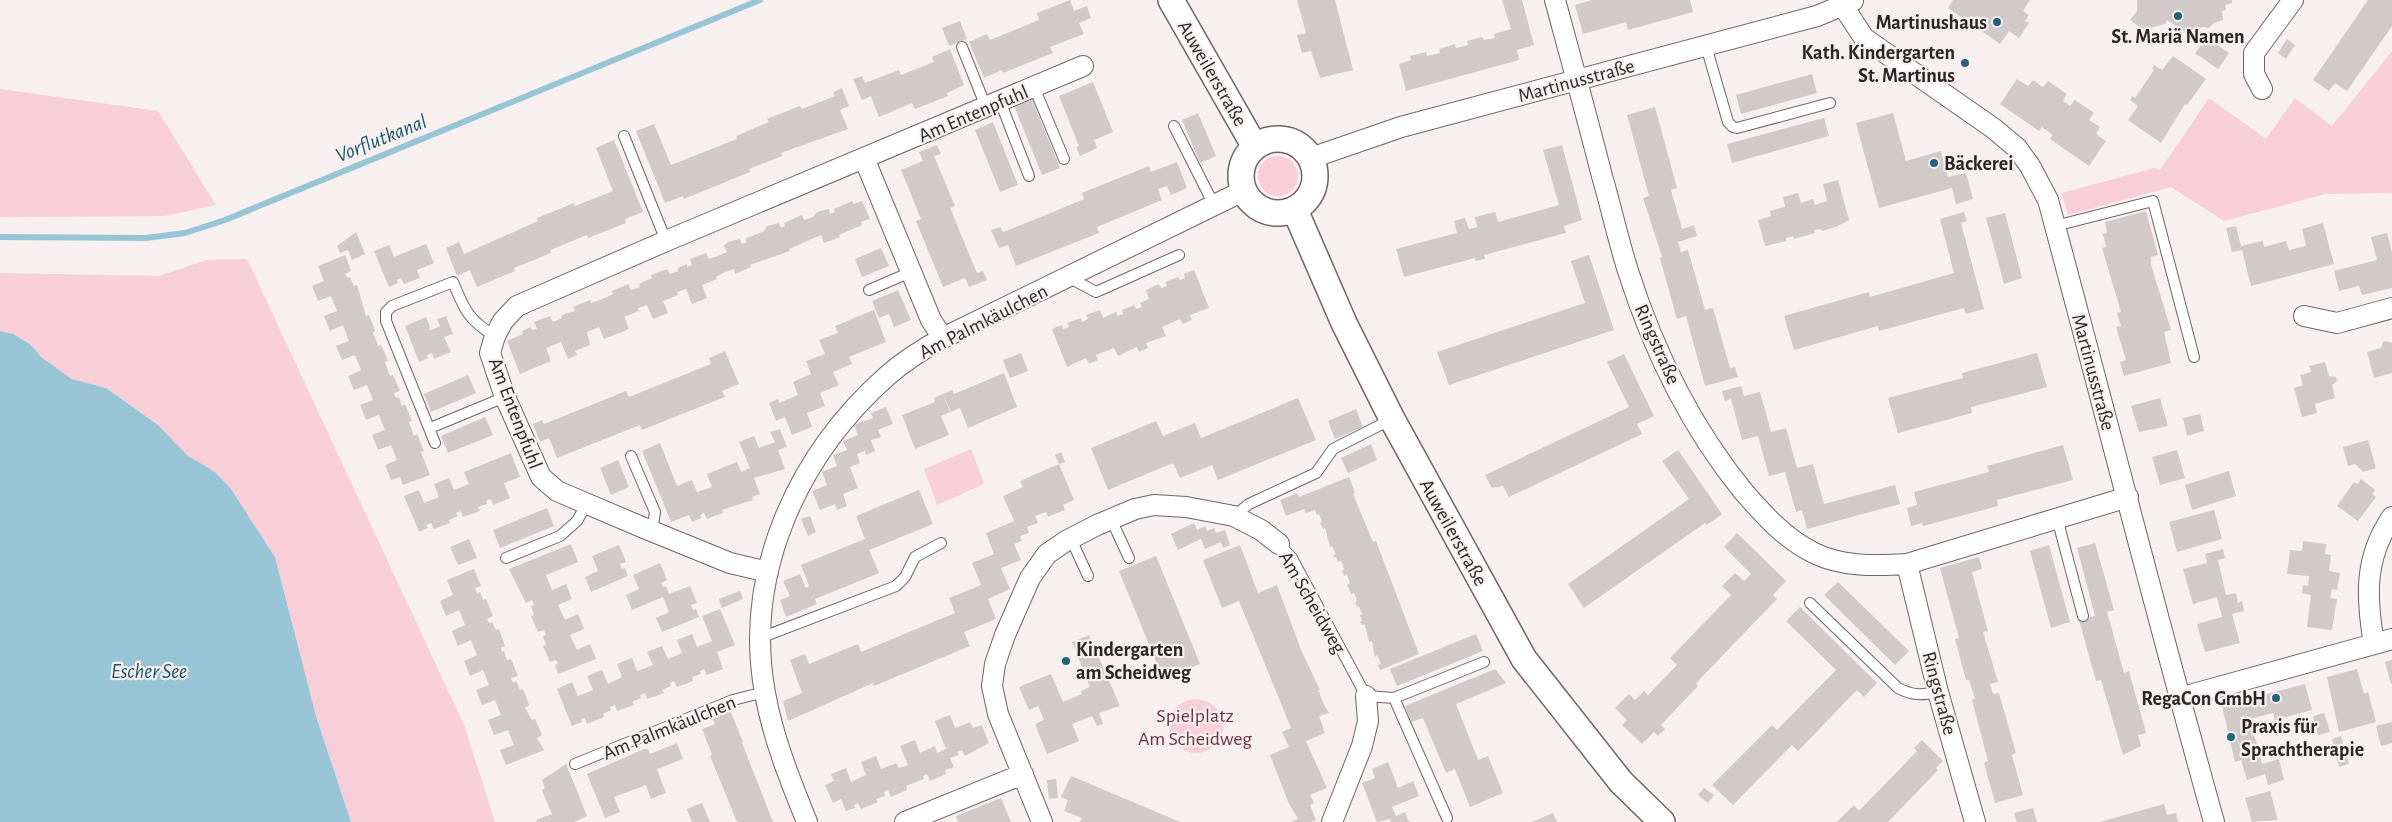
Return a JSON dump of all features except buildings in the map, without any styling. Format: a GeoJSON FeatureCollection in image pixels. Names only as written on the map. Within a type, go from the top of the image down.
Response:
{"type":"FeatureCollection","features":[{"type":"Feature","properties":{"kind":"street","name":"Auweilerstraße"},"geometry":{"type":"LineString","coordinates":[[1171,0],[1255,147]]}},
{"type":"Feature","properties":{"kind":"street","name":"Ringstraße"},"geometry":{"type":"LineString","coordinates":[[1555,0],[1628,270],[1650,331],[1683,399],[1713,450],[1731,476],[1773,524],[1805,548],[1829,559],[1877,566],[1906,564],[2128,497]]}},
{"type":"Feature","properties":{"kind":"street"},"geometry":{"type":"LineString","coordinates":[[2262,89],[2254,74],[2254,53],[2293,0]]}},
{"type":"Feature","properties":{"kind":"street","name":"Martinusstraße"},"geometry":{"type":"LineString","coordinates":[[1311,158],[1400,127],[1817,16],[1849,3],[1864,38],[1994,128],[2017,148],[2030,166],[2048,200],[2128,497],[2179,698],[2214,822]]}},
{"type":"Feature","properties":{"kind":"street","name":"Am Entenpfuhl"},"geometry":{"type":"LineString","coordinates":[[768,572],[730,563],[652,531],[557,490],[541,477],[505,397],[490,353],[495,336],[503,321],[516,306],[1083,66]]}},
{"type":"Feature","properties":{"kind":"street"},"geometry":{"type":"LineString","coordinates":[[1269,140],[1286,140],[1300,146],[1311,158],[1316,178],[1310,196],[1295,210],[1280,214],[1265,212],[1252,203],[1244,191],[1241,175],[1245,159],[1255,147],[1269,140]]}},
{"type":"Feature","properties":{"kind":"street"},"geometry":{"type":"LineString","coordinates":[[864,158],[932,320],[943,338]]}},
{"type":"Feature","properties":{"kind":"street","name":"Am Palmkäulchen"},"geometry":{"type":"LineString","coordinates":[[807,822],[776,741],[764,692],[760,638],[768,572],[778,533],[793,495],[817,456],[836,430],[887,375],[911,357],[943,338],[1244,191]]}},
{"type":"Feature","properties":{"kind":"street","name":"Auweilerstraße"},"geometry":{"type":"LineString","coordinates":[[1295,210],[1344,323],[1392,419],[1524,659],[1622,782],[1662,822]]}},
{"type":"Feature","properties":{"kind":"street"},"geometry":{"type":"LineString","coordinates":[[2304,316],[2337,323],[2392,308]]}},
{"type":"Feature","properties":{"kind":"street","name":"Am Scheidweg"},"geometry":{"type":"LineString","coordinates":[[1042,822],[998,714],[992,686],[995,664],[1005,635],[1030,578],[1047,554],[1071,538],[1111,519],[1135,509],[1154,505],[1186,507],[1234,516],[1262,530],[1280,544]]}},
{"type":"Feature","properties":{"kind":"street"},"geometry":{"type":"LineString","coordinates":[[2179,698],[2383,642],[2369,613],[2368,585],[2373,556],[2384,529],[2392,517]]}},
{"type":"Feature","properties":{"kind":"street","name":"Ringstraße"},"geometry":{"type":"LineString","coordinates":[[1906,564],[1938,692],[1975,822]]}},
{"type":"Feature","properties":{"kind":"street","name":"Am Scheidweg"},"geometry":{"type":"LineString","coordinates":[[1332,822],[1362,746],[1368,721],[1366,696]]}},
{"type":"Feature","properties":{"kind":"street"},"geometry":{"type":"LineString","coordinates":[[904,822],[1023,774]]}},
{"type":"Feature","properties":{"kind":"lane"},"geometry":{"type":"LineString","coordinates":[[1706,46],[1728,122],[1733,127],[1737,128],[1830,103]]}},
{"type":"Feature","properties":{"kind":"lane"},"geometry":{"type":"LineString","coordinates":[[962,48],[1029,176]]}},
{"type":"Feature","properties":{"kind":"lane"},"geometry":{"type":"LineString","coordinates":[[1034,87],[1064,159]]}},
{"type":"Feature","properties":{"kind":"lane"},"geometry":{"type":"LineString","coordinates":[[1174,126],[1214,205]]}},
{"type":"Feature","properties":{"kind":"lane"},"geometry":{"type":"LineString","coordinates":[[624,136],[666,241]]}},
{"type":"Feature","properties":{"kind":"lane"},"geometry":{"type":"LineString","coordinates":[[2055,226],[2153,201],[2194,357]]}},
{"type":"Feature","properties":{"kind":"lane"},"geometry":{"type":"LineString","coordinates":[[1068,277],[1096,292],[1180,256]]}},
{"type":"Feature","properties":{"kind":"lane"},"geometry":{"type":"LineString","coordinates":[[869,290],[911,272]]}},
{"type":"Feature","properties":{"kind":"lane"},"geometry":{"type":"LineString","coordinates":[[435,443],[386,320],[386,312],[392,306],[453,282],[464,311],[478,326],[495,336]]}},
{"type":"Feature","properties":{"kind":"lane"},"geometry":{"type":"LineString","coordinates":[[430,428],[505,397]]}},
{"type":"Feature","properties":{"kind":"lane"},"geometry":{"type":"LineString","coordinates":[[1234,516],[1249,504],[1316,473],[1333,450],[1392,419]]}},
{"type":"Feature","properties":{"kind":"lane"},"geometry":{"type":"LineString","coordinates":[[631,456],[655,512],[652,531]]}},
{"type":"Feature","properties":{"kind":"lane"},"geometry":{"type":"LineString","coordinates":[[506,558],[560,536],[577,521],[587,503]]}},
{"type":"Feature","properties":{"kind":"lane"},"geometry":{"type":"LineString","coordinates":[[2057,518],[2083,616]]}},
{"type":"Feature","properties":{"kind":"lane"},"geometry":{"type":"LineString","coordinates":[[1111,519],[1129,558]]}},
{"type":"Feature","properties":{"kind":"lane"},"geometry":{"type":"LineString","coordinates":[[1071,538],[1088,576]]}},
{"type":"Feature","properties":{"kind":"lane"},"geometry":{"type":"LineString","coordinates":[[760,638],[896,586],[905,576],[915,557],[941,543]]}},
{"type":"Feature","properties":{"kind":"lane","name":"Am Scheidweg"},"geometry":{"type":"LineString","coordinates":[[1280,544],[1292,558],[1366,696]]}},
{"type":"Feature","properties":{"kind":"lane"},"geometry":{"type":"LineString","coordinates":[[1810,603],[1898,688],[1909,694],[1922,695],[1938,692]]}},
{"type":"Feature","properties":{"kind":"lane"},"geometry":{"type":"LineString","coordinates":[[1366,696],[1394,698],[1484,662]]}},
{"type":"Feature","properties":{"kind":"lane","name":"Am Palmkäulchen"},"geometry":{"type":"LineString","coordinates":[[576,764],[732,700],[764,692]]}},
{"type":"Feature","properties":{"kind":"lane"},"geometry":{"type":"LineString","coordinates":[[1394,698],[1446,818]]}},
{"type":"Feature","properties":{"kind":"green space"},"geometry":{"type":"Polygon","coordinates":[[[2392,51],[2392,193],[2325,194],[2224,221],[2171,187],[2068,215],[2062,193],[2154,168],[2160,170],[2209,98],[2266,139],[2295,98],[2332,126],[2392,51]]]}},
{"type":"Feature","properties":{"kind":"green space"},"geometry":{"type":"Polygon","coordinates":[[[0,89],[158,111],[216,205],[165,216],[0,217],[0,89]]]}},
{"type":"Feature","properties":{"kind":"green space"},"geometry":{"type":"Polygon","coordinates":[[[1282,156],[1289,159],[1295,165],[1298,176],[1297,184],[1289,193],[1282,196],[1274,196],[1267,193],[1259,184],[1258,172],[1261,165],[1270,157],[1282,156]]]}},
{"type":"Feature","properties":{"kind":"green space"},"geometry":{"type":"Polygon","coordinates":[[[247,259],[464,725],[495,822],[351,822],[316,716],[275,557],[231,489],[215,472],[188,456],[158,425],[106,388],[72,379],[40,357],[30,344],[13,334],[0,331],[0,273],[159,276],[207,260],[247,259]]]}},
{"type":"Feature","properties":{"kind":"green space"},"geometry":{"type":"Polygon","coordinates":[[[971,449],[984,484],[937,505],[924,469],[971,449]]]}},
{"type":"Feature","properties":{"kind":"green space","name":"Spielplatz Am Scheidweg"},"geometry":{"type":"Polygon","coordinates":[[[1191,699],[1201,699],[1211,703],[1219,711],[1223,726],[1219,741],[1211,749],[1201,753],[1191,753],[1181,749],[1173,741],[1169,731],[1169,721],[1173,711],[1181,703],[1191,699]]]}},
{"type":"Feature","properties":{"kind":"water","name":"Escher See"},"geometry":{"type":"Polygon","coordinates":[[[0,331],[13,334],[30,344],[41,357],[72,379],[106,388],[158,425],[188,456],[215,472],[231,489],[275,557],[316,716],[351,822],[0,822],[0,331]]]}},
{"type":"Feature","properties":{"kind":"waterway","name":"Vorflutkanal"},"geometry":{"type":"LineString","coordinates":[[0,237],[146,238],[185,233],[225,220],[760,0]]}},
{"type":"Feature","properties":{"kind":"place","name":"St. Mariä Namen"},"geometry":{"type":"Point","coordinates":[2178,16]}},
{"type":"Feature","properties":{"kind":"place","name":"Martinushaus"},"geometry":{"type":"Point","coordinates":[1997,22]}},
{"type":"Feature","properties":{"kind":"place","name":"Kath. Kindergarten St. Martinus"},"geometry":{"type":"Point","coordinates":[1965,63]}},
{"type":"Feature","properties":{"kind":"place","name":"Bäckerei"},"geometry":{"type":"Point","coordinates":[1934,163]}},
{"type":"Feature","properties":{"kind":"place","name":"Kindergarten am Scheidweg"},"geometry":{"type":"Point","coordinates":[1066,661]}},
{"type":"Feature","properties":{"kind":"place","name":"RegaCon GmbH"},"geometry":{"type":"Point","coordinates":[2276,698]}},
{"type":"Feature","properties":{"kind":"place","name":"Praxis für Sprachtherapie"},"geometry":{"type":"Point","coordinates":[2231,737]}}]}
